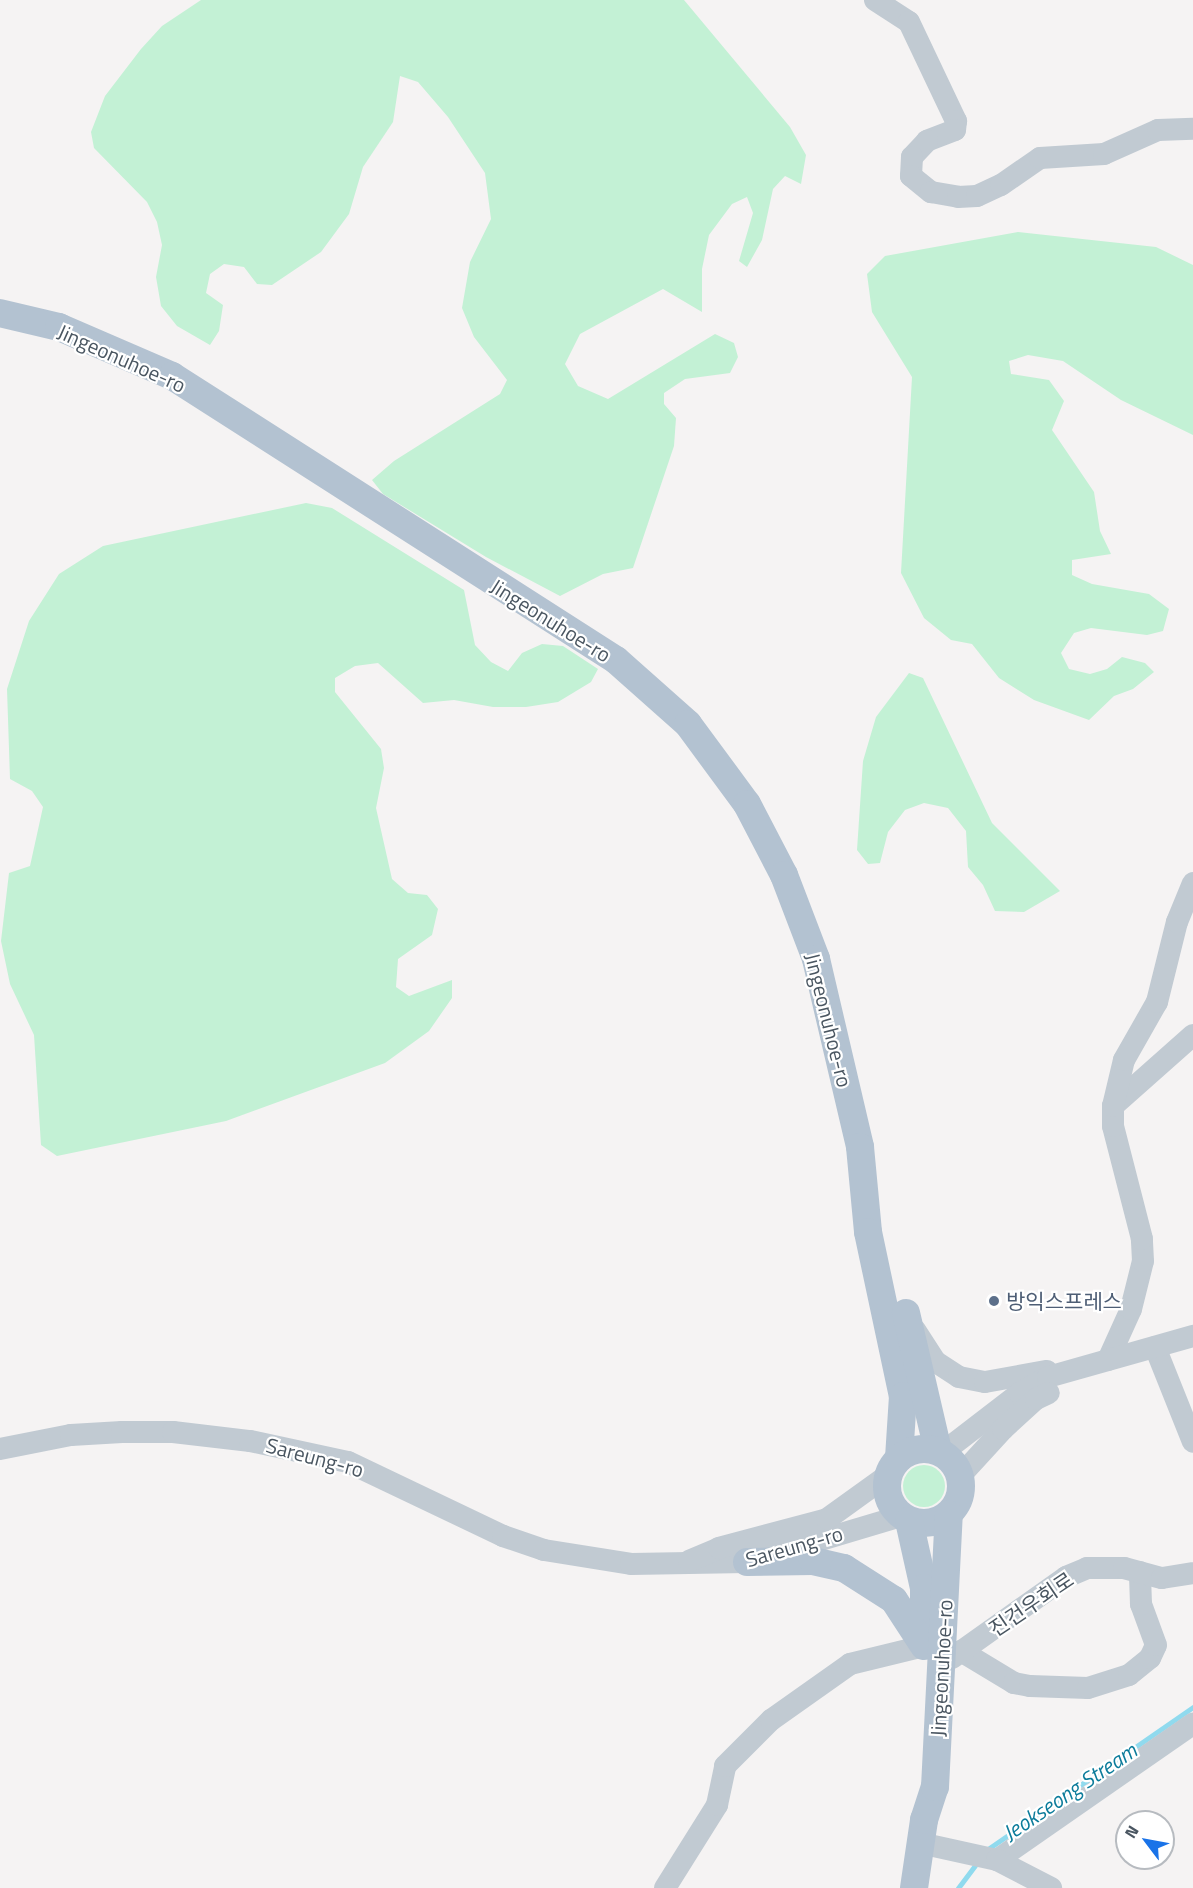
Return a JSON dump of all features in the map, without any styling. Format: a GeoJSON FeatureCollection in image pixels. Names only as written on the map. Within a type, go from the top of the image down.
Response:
{"type":"FeatureCollection","features":[{"type":"Feature","properties":{"kind":"main road","name":"Jingeonuhoe-ro"},"geometry":{"type":"LineString","coordinates":[[0,313],[59,327],[172,376],[616,660],[663,699],[718,762],[747,804],[784,875],[816,959],[861,1147],[868,1232],[903,1396],[893,1466]]}},
{"type":"Feature","properties":{"kind":"main road","name":"Jingeonuhoe-ro"},"geometry":{"type":"LineString","coordinates":[[861,1147],[871,1166],[940,1452]]}},
{"type":"Feature","properties":{"kind":"main road"},"geometry":{"type":"LineString","coordinates":[[918,1448],[940,1452],[954,1463],[960,1476],[959,1496],[949,1514],[923,1524],[905,1518],[890,1502],[893,1466],[918,1448]]}},
{"type":"Feature","properties":{"kind":"main road","name":"Jingeonuhoe-ro"},"geometry":{"type":"LineString","coordinates":[[914,1888],[922,1831],[919,1784],[942,1654],[949,1514]]}},
{"type":"Feature","properties":{"kind":"main road","name":"Jingeonuhoe-ro"},"geometry":{"type":"LineString","coordinates":[[905,1518],[942,1654]]}},
{"type":"Feature","properties":{"kind":"main road"},"geometry":{"type":"LineString","coordinates":[[747,1562],[813,1561],[844,1568],[894,1600],[942,1654]]}},
{"type":"Feature","properties":{"kind":"street"},"geometry":{"type":"LineString","coordinates":[[875,0],[909,22],[956,121],[955,130],[927,141],[912,157],[911,176],[931,192],[958,198],[976,196],[1001,185],[1040,158],[1104,154],[1158,130],[1193,129]]}},
{"type":"Feature","properties":{"kind":"street"},"geometry":{"type":"LineString","coordinates":[[960,1476],[1036,1400],[1108,1360],[1131,1310],[1143,1261],[1142,1239],[1113,1126],[1113,1106],[1124,1060],[1157,1002],[1177,922],[1193,883]]}},
{"type":"Feature","properties":{"kind":"street"},"geometry":{"type":"LineString","coordinates":[[1113,1106],[1193,1035]]}},
{"type":"Feature","properties":{"kind":"street"},"geometry":{"type":"LineString","coordinates":[[904,1305],[922,1346],[936,1362],[959,1377],[985,1382],[1108,1360]]}},
{"type":"Feature","properties":{"kind":"street"},"geometry":{"type":"LineString","coordinates":[[940,1452],[1039,1382],[1193,1336]]}},
{"type":"Feature","properties":{"kind":"street"},"geometry":{"type":"LineString","coordinates":[[1155,1347],[1193,1442]]}},
{"type":"Feature","properties":{"kind":"street","name":"Sareung-ro"},"geometry":{"type":"LineString","coordinates":[[0,1449],[71,1435],[122,1432],[172,1432],[250,1441],[348,1462],[503,1536],[543,1550],[590,1560],[747,1562],[905,1518]]}},
{"type":"Feature","properties":{"kind":"street","name":"Sareung-ro"},"geometry":{"type":"LineString","coordinates":[[685,1562],[719,1548],[827,1519],[893,1466]]}},
{"type":"Feature","properties":{"kind":"street","name":"진건우회로"},"geometry":{"type":"LineString","coordinates":[[942,1654],[1066,1577],[1102,1566],[1162,1578],[1193,1573]]}},
{"type":"Feature","properties":{"kind":"street","name":"진건우회로"},"geometry":{"type":"LineString","coordinates":[[942,1654],[1014,1683],[1030,1686],[1088,1688],[1129,1675],[1150,1658],[1156,1646],[1141,1604],[1140,1572]]}},
{"type":"Feature","properties":{"kind":"street"},"geometry":{"type":"LineString","coordinates":[[665,1888],[717,1804],[725,1766],[771,1720],[850,1664],[942,1654]]}},
{"type":"Feature","properties":{"kind":"street"},"geometry":{"type":"LineString","coordinates":[[992,1859],[1193,1724]]}},
{"type":"Feature","properties":{"kind":"street"},"geometry":{"type":"LineString","coordinates":[[922,1831],[959,1851],[992,1859],[1051,1888]]}},
{"type":"Feature","properties":{"kind":"green space"},"geometry":{"type":"Polygon","coordinates":[[[201,0],[684,0],[790,127],[806,155],[801,184],[785,176],[773,189],[762,240],[747,267],[739,261],[753,213],[747,197],[732,204],[709,235],[702,269],[702,312],[663,289],[580,334],[565,364],[578,386],[608,399],[715,334],[734,343],[738,357],[730,373],[685,379],[664,393],[664,404],[676,418],[674,446],[633,568],[603,574],[560,596],[486,557],[383,494],[372,480],[394,461],[500,394],[507,380],[474,337],[462,308],[470,262],[491,219],[485,173],[448,117],[418,82],[400,76],[393,122],[363,167],[349,214],[321,252],[272,285],[257,284],[244,267],[224,264],[210,274],[206,293],[223,305],[219,331],[210,345],[177,326],[161,306],[156,277],[162,245],[157,222],[147,202],[94,148],[91,132],[105,96],[141,49],[162,26],[201,0]]]}},
{"type":"Feature","properties":{"kind":"green space"},"geometry":{"type":"Polygon","coordinates":[[[1018,232],[1156,247],[1193,265],[1193,435],[1121,400],[1063,361],[1028,355],[1009,361],[1011,374],[1049,380],[1064,401],[1052,430],[1094,492],[1100,531],[1111,554],[1072,560],[1072,575],[1092,584],[1149,594],[1169,609],[1163,631],[1147,635],[1091,628],[1074,633],[1061,653],[1069,669],[1090,674],[1107,669],[1122,657],[1145,663],[1154,672],[1133,689],[1114,696],[1089,720],[1034,700],[999,678],[972,644],[951,640],[924,618],[901,573],[912,377],[872,312],[867,274],[885,256],[1018,232]]]}},
{"type":"Feature","properties":{"kind":"green space"},"geometry":{"type":"Polygon","coordinates":[[[306,503],[332,508],[464,590],[475,645],[491,662],[508,671],[522,653],[542,644],[563,646],[598,669],[591,682],[558,702],[526,707],[493,707],[454,700],[423,703],[378,663],[355,666],[335,678],[335,692],[381,749],[384,768],[376,808],[392,879],[408,893],[427,895],[438,909],[432,935],[398,959],[396,987],[409,996],[452,980],[452,998],[429,1031],[385,1063],[226,1121],[57,1156],[41,1145],[34,1035],[10,984],[1,941],[9,873],[30,866],[43,807],[32,791],[10,779],[7,689],[29,621],[59,574],[103,546],[306,503]]]}},
{"type":"Feature","properties":{"kind":"green space"},"geometry":{"type":"Polygon","coordinates":[[[909,673],[923,678],[992,823],[1060,891],[1024,912],[995,911],[983,885],[968,867],[966,831],[948,808],[924,803],[905,810],[888,832],[880,863],[868,864],[857,850],[863,761],[876,717],[909,673]]]}},
{"type":"Feature","properties":{"kind":"green space"},"geometry":{"type":"Polygon","coordinates":[[[924,1465],[939,1471],[945,1486],[939,1501],[924,1507],[909,1501],[903,1486],[909,1471],[924,1465]]]}},
{"type":"Feature","properties":{"kind":"waterway","name":"Jeokseong Stream"},"geometry":{"type":"LineString","coordinates":[[985,1851],[1193,1707]]}},
{"type":"Feature","properties":{"kind":"waterway","name":"Jeokseong Stream"},"geometry":{"type":"LineString","coordinates":[[958,1888],[978,1861]]}},
{"type":"Feature","properties":{"kind":"place","name":"방익스프레스"},"geometry":{"type":"Point","coordinates":[994,1301]}}]}
